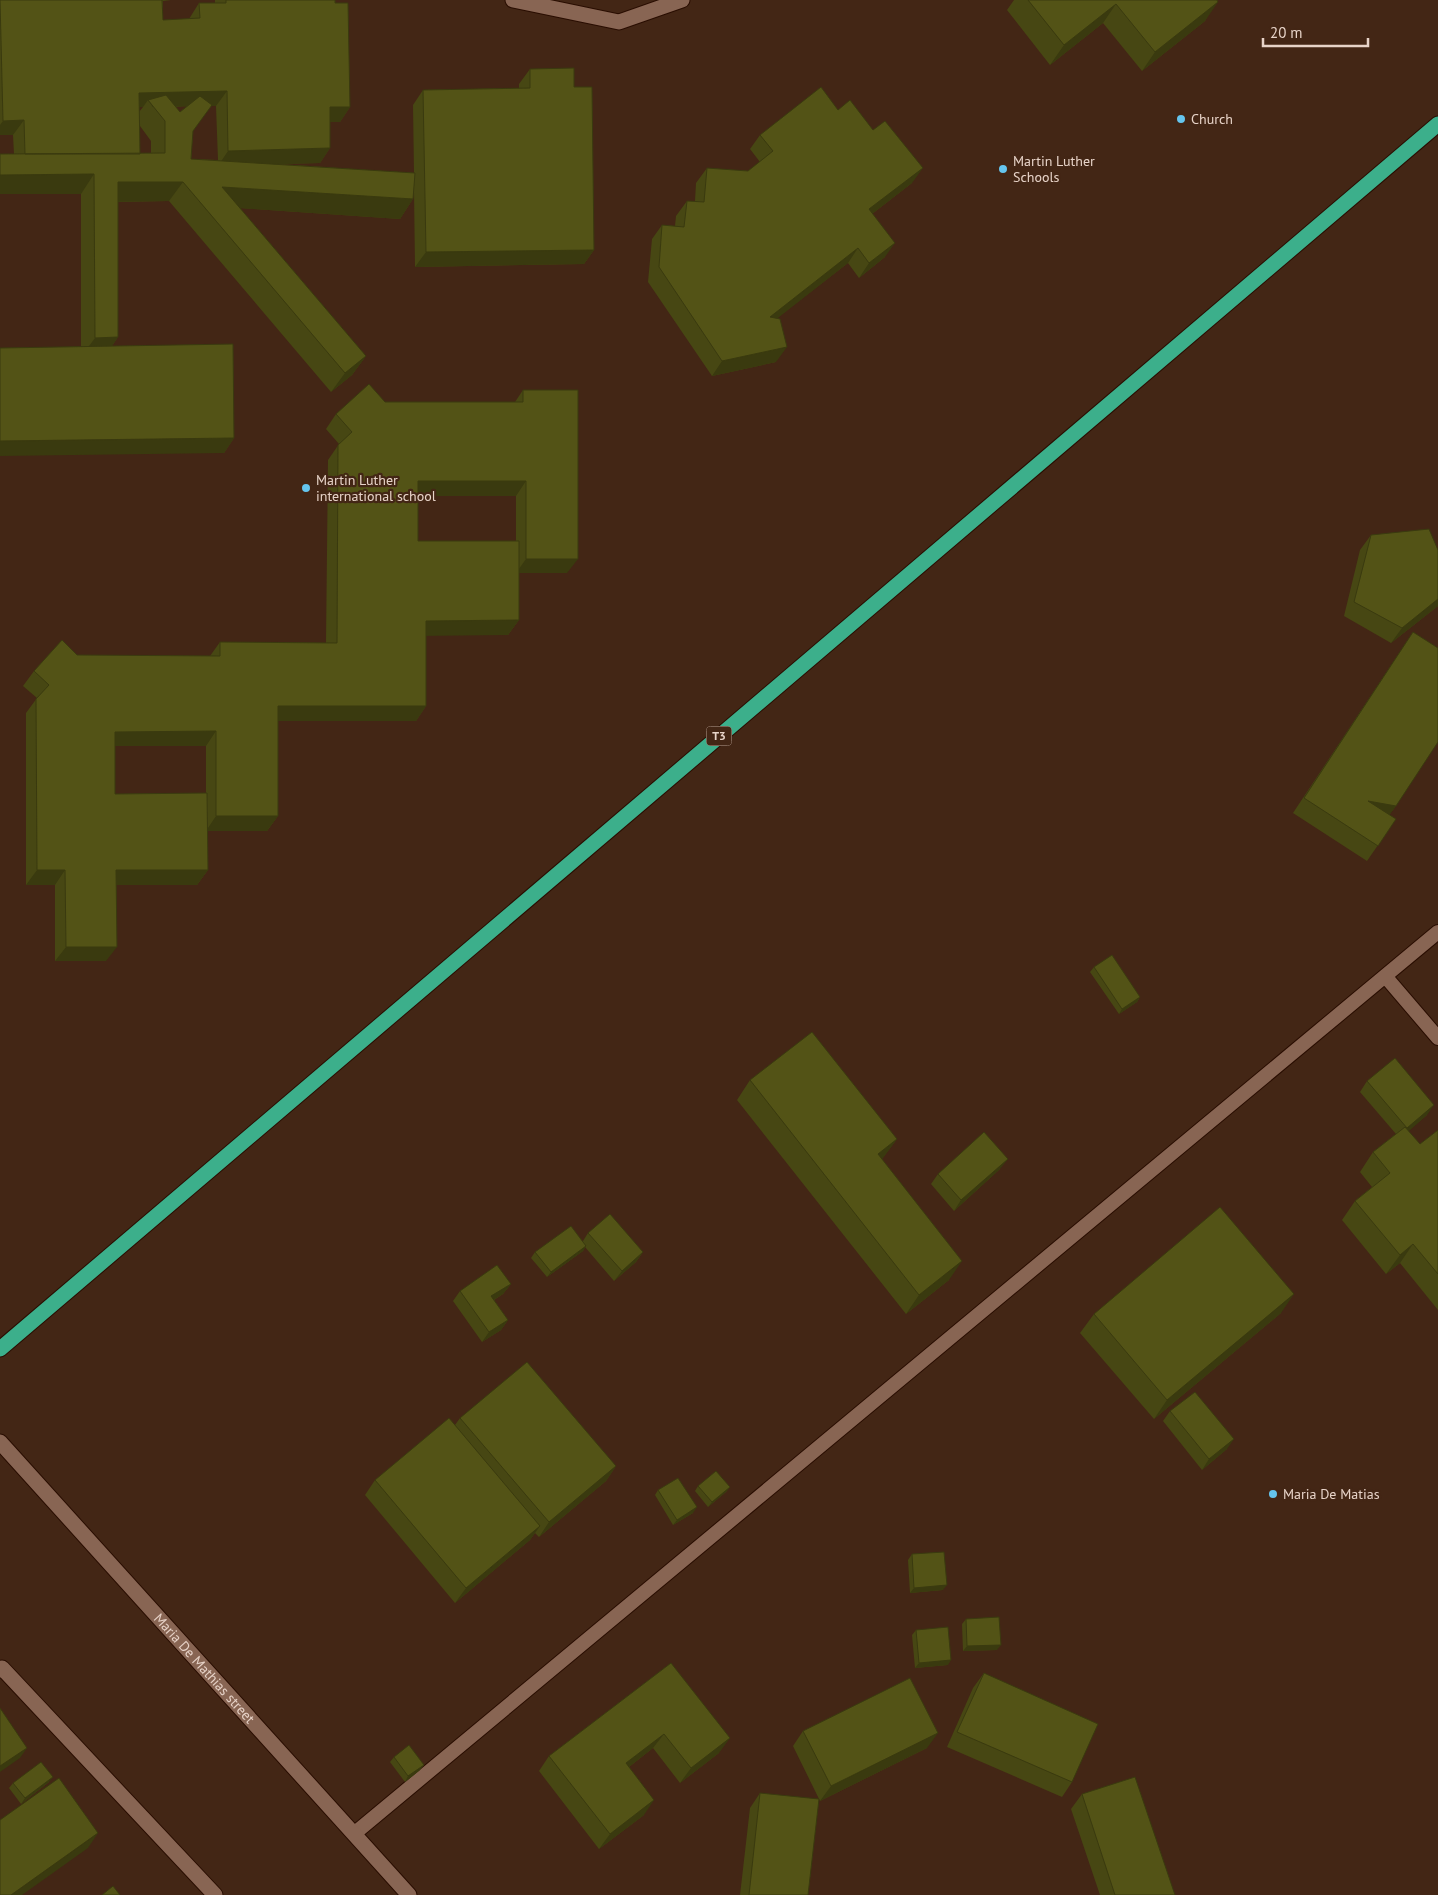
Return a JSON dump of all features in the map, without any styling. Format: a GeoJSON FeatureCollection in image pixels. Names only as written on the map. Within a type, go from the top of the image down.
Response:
{"type":"FeatureCollection","features":[{"type":"Feature","properties":{"kind":"highway","name":"T3"},"geometry":{"type":"LineString","coordinates":[[0,1349],[1438,124]]}},
{"type":"Feature","properties":{"kind":"street"},"geometry":{"type":"LineString","coordinates":[[513,0],[619,22],[682,0]]}},
{"type":"Feature","properties":{"kind":"street","name":"Maria De Mathias street"},"geometry":{"type":"LineString","coordinates":[[0,1442],[409,1895]]}},
{"type":"Feature","properties":{"kind":"street"},"geometry":{"type":"LineString","coordinates":[[0,1670],[2,1668],[215,1895]]}},
{"type":"Feature","properties":{"kind":"lane"},"geometry":{"type":"LineString","coordinates":[[355,1833],[1438,932]]}},
{"type":"Feature","properties":{"kind":"lane"},"geometry":{"type":"LineString","coordinates":[[1385,976],[1438,1038]]}},
{"type":"Feature","properties":{"kind":"building"},"geometry":{"type":"Polygon","coordinates":[[[0,0],[162,0],[163,20],[200,18],[199,3],[226,3],[226,0],[335,0],[335,3],[348,3],[350,107],[330,107],[330,148],[228,151],[227,91],[139,93],[140,154],[25,154],[24,120],[3,121],[0,0]]]}},
{"type":"Feature","properties":{"kind":"building"},"geometry":{"type":"Polygon","coordinates":[[[1028,0],[1217,0],[1218,2],[1155,52],[1116,4],[1064,45],[1028,0]]]}},
{"type":"Feature","properties":{"kind":"building"},"geometry":{"type":"Polygon","coordinates":[[[574,68],[574,87],[592,87],[594,250],[426,252],[423,90],[530,88],[530,69],[574,68]]]}},
{"type":"Feature","properties":{"kind":"building"},"geometry":{"type":"Polygon","coordinates":[[[821,87],[838,110],[850,100],[873,130],[885,121],[923,168],[869,209],[895,243],[869,263],[858,248],[770,317],[780,319],[787,347],[722,361],[659,267],[662,225],[684,227],[687,201],[704,202],[707,168],[748,171],[773,151],[760,135],[821,87]]]}},
{"type":"Feature","properties":{"kind":"building"},"geometry":{"type":"Polygon","coordinates":[[[166,95],[180,112],[200,96],[212,105],[193,131],[191,159],[415,173],[413,199],[222,187],[366,356],[345,373],[183,182],[118,182],[118,337],[95,338],[94,174],[0,175],[0,154],[165,153],[165,121],[148,100],[166,95]]]}},
{"type":"Feature","properties":{"kind":"building"},"geometry":{"type":"Polygon","coordinates":[[[233,344],[234,438],[0,441],[0,348],[233,344]]]}},
{"type":"Feature","properties":{"kind":"building"},"geometry":{"type":"Polygon","coordinates":[[[369,384],[385,402],[523,402],[523,390],[578,390],[578,559],[526,559],[526,481],[418,481],[418,541],[519,541],[519,620],[426,621],[426,706],[278,706],[278,816],[216,816],[216,731],[115,732],[115,794],[207,793],[208,870],[116,870],[117,947],[66,947],[65,870],[37,870],[36,699],[49,685],[34,671],[62,640],[77,655],[220,656],[220,642],[337,643],[338,445],[352,432],[336,414],[369,384]]]}},
{"type":"Feature","properties":{"kind":"building"},"geometry":{"type":"Polygon","coordinates":[[[1429,529],[1438,550],[1438,599],[1402,628],[1354,602],[1371,535],[1429,529]]]}},
{"type":"Feature","properties":{"kind":"building"},"geometry":{"type":"Polygon","coordinates":[[[1413,632],[1438,648],[1438,742],[1396,806],[1368,801],[1396,819],[1378,846],[1304,798],[1413,632]]]}},
{"type":"Feature","properties":{"kind":"building"},"geometry":{"type":"Polygon","coordinates":[[[1112,955],[1140,997],[1122,1009],[1094,967],[1112,955]]]}},
{"type":"Feature","properties":{"kind":"building"},"geometry":{"type":"Polygon","coordinates":[[[812,1032],[897,1139],[878,1154],[962,1261],[919,1295],[750,1080],[812,1032]]]}},
{"type":"Feature","properties":{"kind":"building"},"geometry":{"type":"Polygon","coordinates":[[[1395,1058],[1434,1105],[1407,1128],[1367,1081],[1395,1058]]]}},
{"type":"Feature","properties":{"kind":"building"},"geometry":{"type":"Polygon","coordinates":[[[1405,1127],[1420,1144],[1438,1130],[1438,1274],[1413,1244],[1400,1255],[1355,1201],[1390,1173],[1373,1152],[1405,1127]]]}},
{"type":"Feature","properties":{"kind":"building"},"geometry":{"type":"Polygon","coordinates":[[[984,1132],[1008,1159],[961,1200],[938,1174],[984,1132]]]}},
{"type":"Feature","properties":{"kind":"building"},"geometry":{"type":"Polygon","coordinates":[[[1220,1207],[1294,1294],[1167,1400],[1094,1314],[1220,1207]]]}},
{"type":"Feature","properties":{"kind":"building"},"geometry":{"type":"Polygon","coordinates":[[[610,1214],[643,1252],[622,1271],[588,1233],[610,1214]]]}},
{"type":"Feature","properties":{"kind":"building"},"geometry":{"type":"Polygon","coordinates":[[[571,1226],[586,1246],[551,1272],[535,1252],[571,1226]]]}},
{"type":"Feature","properties":{"kind":"building"},"geometry":{"type":"Polygon","coordinates":[[[497,1265],[511,1284],[491,1296],[508,1320],[489,1332],[460,1291],[497,1265]]]}},
{"type":"Feature","properties":{"kind":"building"},"geometry":{"type":"Polygon","coordinates":[[[527,1362],[616,1466],[549,1522],[460,1418],[527,1362]]]}},
{"type":"Feature","properties":{"kind":"building"},"geometry":{"type":"Polygon","coordinates":[[[1195,1392],[1234,1439],[1209,1459],[1170,1411],[1195,1392]]]}},
{"type":"Feature","properties":{"kind":"building"},"geometry":{"type":"Polygon","coordinates":[[[449,1418],[540,1526],[466,1588],[375,1480],[449,1418]]]}},
{"type":"Feature","properties":{"kind":"building"},"geometry":{"type":"Polygon","coordinates":[[[716,1471],[730,1487],[712,1502],[698,1486],[716,1471]]]}},
{"type":"Feature","properties":{"kind":"building"},"geometry":{"type":"Polygon","coordinates":[[[678,1478],[697,1507],[677,1520],[658,1490],[678,1478]]]}},
{"type":"Feature","properties":{"kind":"building"},"geometry":{"type":"Polygon","coordinates":[[[944,1552],[947,1585],[914,1588],[912,1554],[944,1552]]]}},
{"type":"Feature","properties":{"kind":"building"},"geometry":{"type":"Polygon","coordinates":[[[999,1617],[1001,1645],[967,1646],[966,1619],[999,1617]]]}},
{"type":"Feature","properties":{"kind":"building"},"geometry":{"type":"Polygon","coordinates":[[[948,1627],[951,1660],[919,1663],[916,1630],[948,1627]]]}},
{"type":"Feature","properties":{"kind":"building"},"geometry":{"type":"Polygon","coordinates":[[[671,1663],[730,1738],[691,1768],[664,1734],[626,1763],[654,1800],[610,1834],[549,1756],[671,1663]]]}},
{"type":"Feature","properties":{"kind":"building"},"geometry":{"type":"Polygon","coordinates":[[[984,1673],[1098,1724],[1072,1782],[957,1732],[984,1673]]]}},
{"type":"Feature","properties":{"kind":"building"},"geometry":{"type":"Polygon","coordinates":[[[910,1678],[938,1733],[831,1786],[803,1731],[910,1678]]]}},
{"type":"Feature","properties":{"kind":"building"},"geometry":{"type":"Polygon","coordinates":[[[0,1708],[27,1748],[0,1766],[0,1708]]]}},
{"type":"Feature","properties":{"kind":"building"},"geometry":{"type":"Polygon","coordinates":[[[409,1745],[424,1765],[408,1776],[394,1757],[409,1745]]]}},
{"type":"Feature","properties":{"kind":"building"},"geometry":{"type":"Polygon","coordinates":[[[41,1762],[53,1777],[25,1798],[13,1783],[41,1762]]]}},
{"type":"Feature","properties":{"kind":"building"},"geometry":{"type":"Polygon","coordinates":[[[1135,1777],[1175,1895],[1115,1895],[1082,1794],[1135,1777]]]}},
{"type":"Feature","properties":{"kind":"building"},"geometry":{"type":"Polygon","coordinates":[[[59,1778],[98,1833],[11,1895],[0,1895],[0,1820],[59,1778]]]}},
{"type":"Feature","properties":{"kind":"building"},"geometry":{"type":"Polygon","coordinates":[[[760,1793],[819,1799],[808,1895],[749,1895],[760,1793]]]}},
{"type":"Feature","properties":{"kind":"building"},"geometry":{"type":"Polygon","coordinates":[[[113,1886],[120,1895],[102,1895],[113,1886]]]}},
{"type":"Feature","properties":{"kind":"place","name":"Church"},"geometry":{"type":"Point","coordinates":[1181,119]}},
{"type":"Feature","properties":{"kind":"place","name":"Martin Luther Schools"},"geometry":{"type":"Point","coordinates":[1003,169]}},
{"type":"Feature","properties":{"kind":"place","name":"Martin Luther international school"},"geometry":{"type":"Point","coordinates":[306,488]}},
{"type":"Feature","properties":{"kind":"place","name":"Maria De Matias"},"geometry":{"type":"Point","coordinates":[1273,1494]}}]}
